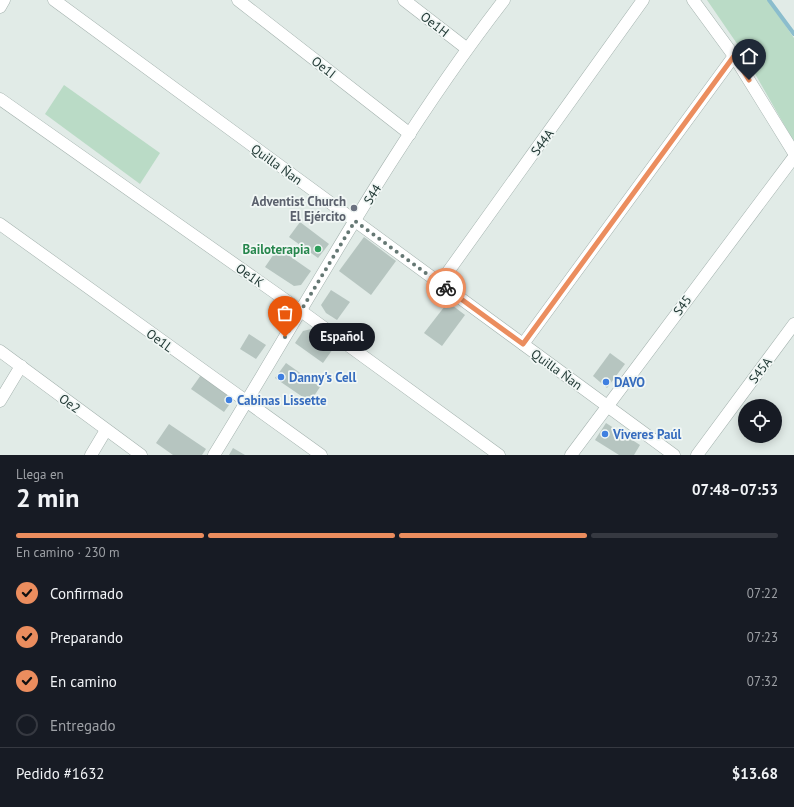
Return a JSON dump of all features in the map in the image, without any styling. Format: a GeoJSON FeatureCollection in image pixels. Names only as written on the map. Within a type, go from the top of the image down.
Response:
{"type":"FeatureCollection","features":[{"type":"Feature","properties":{"kind":"street"},"geometry":{"type":"LineString","coordinates":[[0,7],[4,0]]}},
{"type":"Feature","properties":{"kind":"street","name":"Quilla Ñan"},"geometry":{"type":"LineString","coordinates":[[54,0],[674,455]]}},
{"type":"Feature","properties":{"kind":"street","name":"Oe1I"},"geometry":{"type":"LineString","coordinates":[[238,0],[410,134]]}},
{"type":"Feature","properties":{"kind":"street","name":"Oe1H"},"geometry":{"type":"LineString","coordinates":[[404,0],[466,48]]}},
{"type":"Feature","properties":{"kind":"street","name":"S44"},"geometry":{"type":"LineString","coordinates":[[214,455],[355,221],[410,134],[466,48],[504,0]]}},
{"type":"Feature","properties":{"kind":"street","name":"S44A"},"geometry":{"type":"LineString","coordinates":[[440,283],[643,0]]}},
{"type":"Feature","properties":{"kind":"street"},"geometry":{"type":"LineString","coordinates":[[692,0],[734,56],[794,152]]}},
{"type":"Feature","properties":{"kind":"street"},"geometry":{"type":"LineString","coordinates":[[523,344],[734,56]]}},
{"type":"Feature","properties":{"kind":"street","name":"Oe1K"},"geometry":{"type":"LineString","coordinates":[[0,99],[301,311],[499,455]]}},
{"type":"Feature","properties":{"kind":"street","name":"S45"},"geometry":{"type":"LineString","coordinates":[[571,455],[606,406],[794,157]]}},
{"type":"Feature","properties":{"kind":"street","name":"Oe1L"},"geometry":{"type":"LineString","coordinates":[[0,224],[321,455]]}},
{"type":"Feature","properties":{"kind":"street","name":"S45A"},"geometry":{"type":"LineString","coordinates":[[697,455],[794,324]]}},
{"type":"Feature","properties":{"kind":"street","name":"Oe2"},"geometry":{"type":"LineString","coordinates":[[0,351],[140,455]]}},
{"type":"Feature","properties":{"kind":"street"},"geometry":{"type":"LineString","coordinates":[[0,401],[21,366]]}},
{"type":"Feature","properties":{"kind":"street"},"geometry":{"type":"LineString","coordinates":[[91,455],[106,430]]}},
{"type":"Feature","properties":{"kind":"green space"},"geometry":{"type":"Polygon","coordinates":[[[707,0],[768,0],[794,38],[794,142],[742,51],[707,0]]]}},
{"type":"Feature","properties":{"kind":"green space"},"geometry":{"type":"Polygon","coordinates":[[[64,85],[160,153],[140,184],[45,114],[64,85]]]}},
{"type":"Feature","properties":{"kind":"building"},"geometry":{"type":"Polygon","coordinates":[[[300,222],[329,244],[318,258],[289,237],[300,222]]]}},
{"type":"Feature","properties":{"kind":"building"},"geometry":{"type":"Polygon","coordinates":[[[364,237],[396,261],[371,295],[339,271],[364,237]]]}},
{"type":"Feature","properties":{"kind":"building"},"geometry":{"type":"Polygon","coordinates":[[[278,248],[311,271],[301,285],[294,286],[265,267],[278,248]]]}},
{"type":"Feature","properties":{"kind":"building"},"geometry":{"type":"Polygon","coordinates":[[[331,290],[350,302],[337,320],[326,313],[321,305],[331,290]]]}},
{"type":"Feature","properties":{"kind":"building"},"geometry":{"type":"Polygon","coordinates":[[[448,302],[465,315],[442,346],[424,333],[448,302]]]}},
{"type":"Feature","properties":{"kind":"building"},"geometry":{"type":"Polygon","coordinates":[[[311,329],[335,346],[323,363],[295,343],[303,331],[311,329]]]}},
{"type":"Feature","properties":{"kind":"building"},"geometry":{"type":"Polygon","coordinates":[[[249,334],[266,345],[256,359],[240,349],[249,334]]]}},
{"type":"Feature","properties":{"kind":"building"},"geometry":{"type":"Polygon","coordinates":[[[610,353],[625,364],[607,388],[593,376],[610,353]]]}},
{"type":"Feature","properties":{"kind":"building"},"geometry":{"type":"Polygon","coordinates":[[[286,363],[320,387],[310,402],[275,378],[286,363]]]}},
{"type":"Feature","properties":{"kind":"building"},"geometry":{"type":"Polygon","coordinates":[[[201,375],[234,398],[224,412],[191,389],[201,375]]]}},
{"type":"Feature","properties":{"kind":"building"},"geometry":{"type":"Polygon","coordinates":[[[606,423],[640,445],[634,455],[619,455],[595,440],[606,423]]]}},
{"type":"Feature","properties":{"kind":"building"},"geometry":{"type":"Polygon","coordinates":[[[169,424],[206,449],[202,455],[173,455],[156,443],[169,424]]]}},
{"type":"Feature","properties":{"kind":"building"},"geometry":{"type":"Polygon","coordinates":[[[233,448],[245,455],[229,455],[233,448]]]}},
{"type":"Feature","properties":{"kind":"waterway"},"geometry":{"type":"LineString","coordinates":[[769,0],[794,34]]}},
{"type":"Feature","properties":{"kind":"way so far"},"geometry":{"type":"LineString","coordinates":[[285,337],[355,221],[446,288]]}},
{"type":"Feature","properties":{"kind":"place","name":"Adventist Church El Ejército"},"geometry":{"type":"Point","coordinates":[354,208]}},
{"type":"Feature","properties":{"kind":"place","name":"Bailoterapia"},"geometry":{"type":"Point","coordinates":[318,249]}},
{"type":"Feature","properties":{"kind":"place","name":"Español"},"geometry":{"type":"Point","coordinates":[285,337]}},
{"type":"Feature","properties":{"kind":"place","name":"Danny's Cell"},"geometry":{"type":"Point","coordinates":[281,377]}},
{"type":"Feature","properties":{"kind":"place","name":"DAVO"},"geometry":{"type":"Point","coordinates":[606,382]}},
{"type":"Feature","properties":{"kind":"place","name":"Cabinas Lissette"},"geometry":{"type":"Point","coordinates":[229,400]}},
{"type":"Feature","properties":{"kind":"place","name":"Viveres Paúl"},"geometry":{"type":"Point","coordinates":[605,434]}},
{"type":"Feature","properties":{"kind":"route"},"geometry":{"type":"LineString","coordinates":[[446,288],[523,344],[734,56],[749,80]]}}]}
